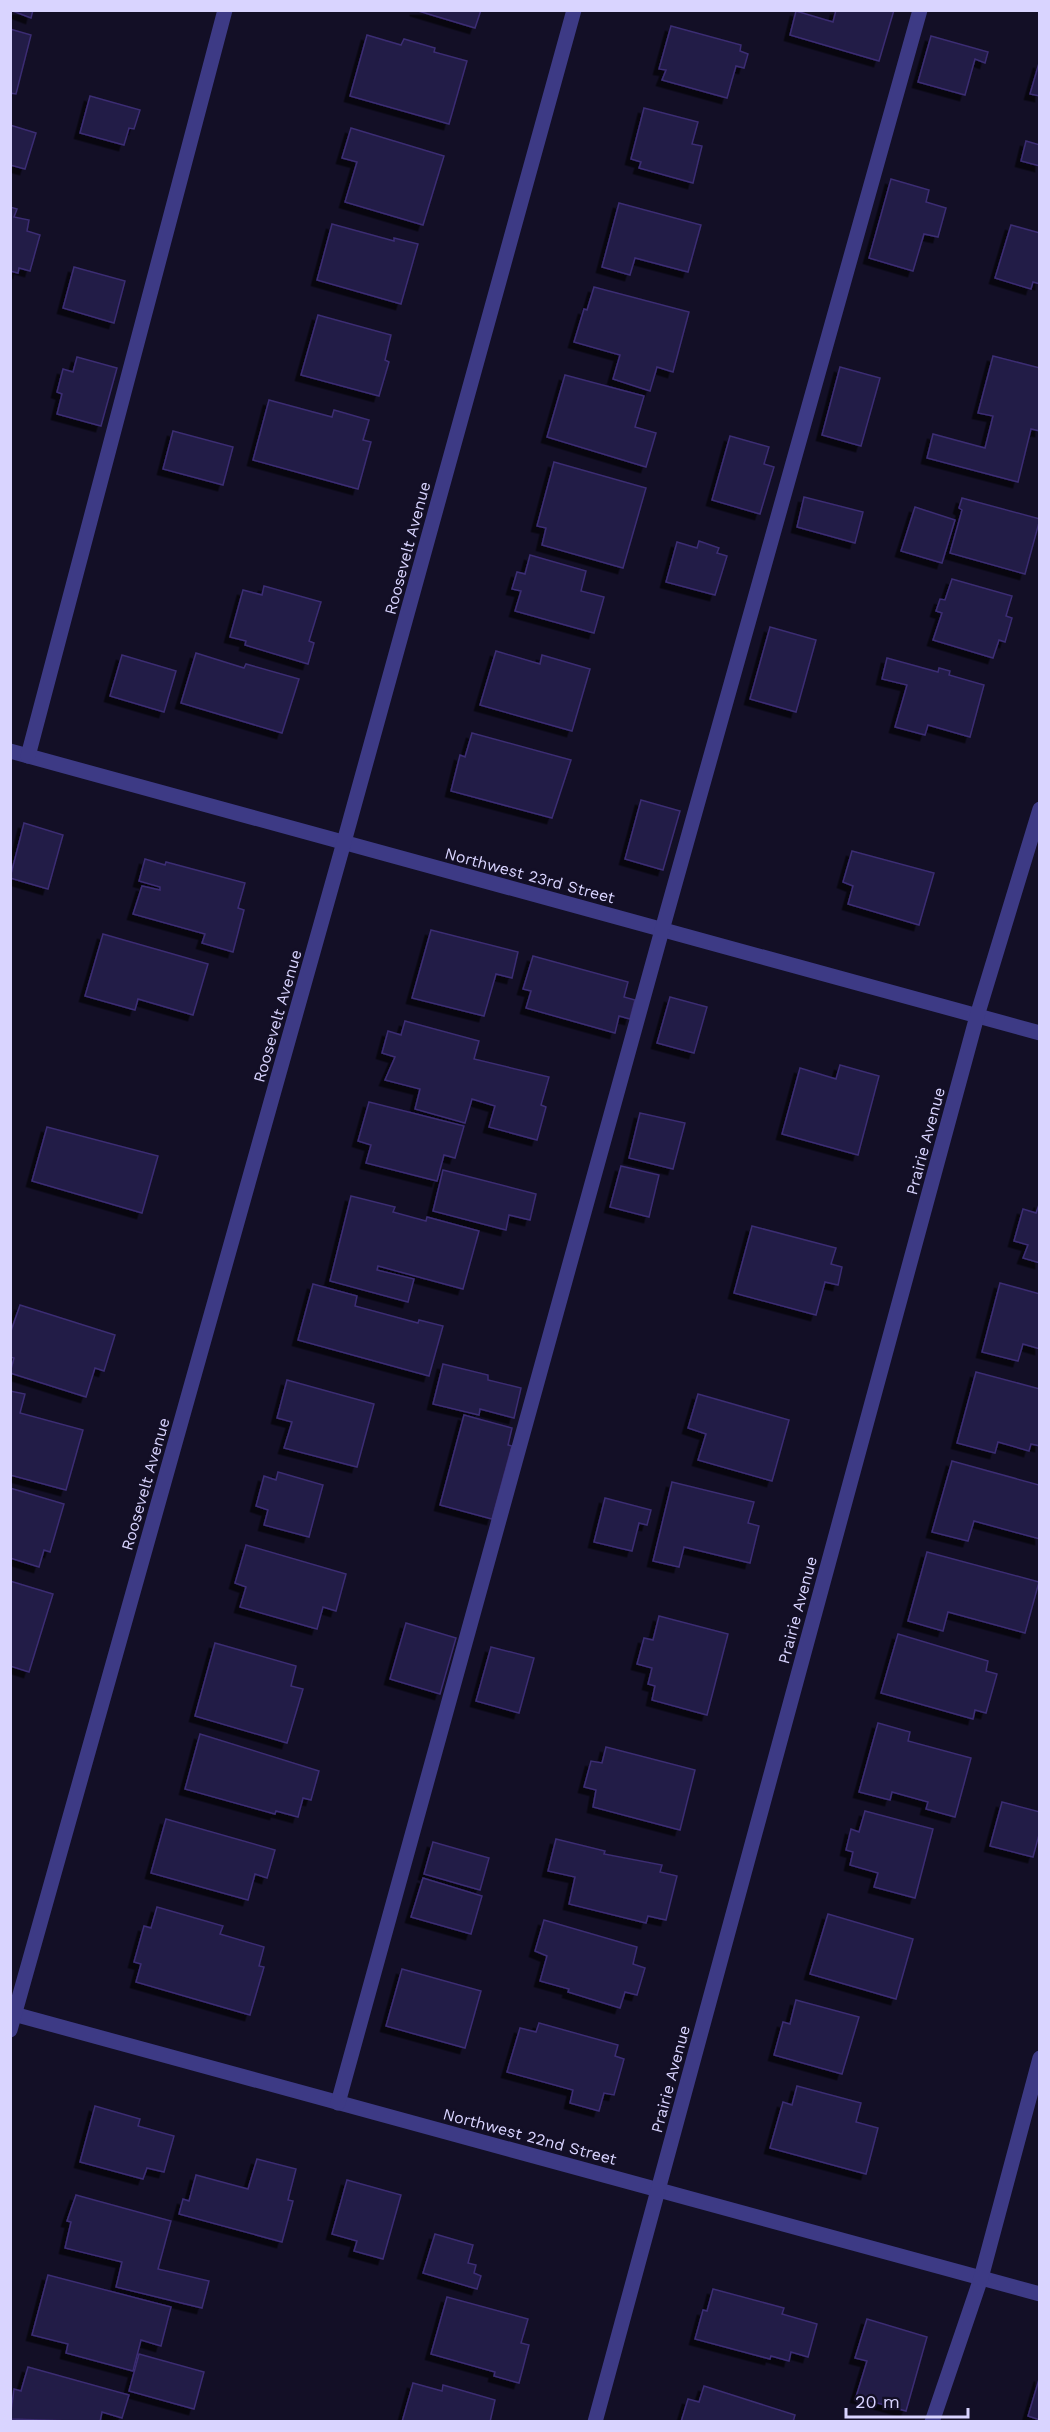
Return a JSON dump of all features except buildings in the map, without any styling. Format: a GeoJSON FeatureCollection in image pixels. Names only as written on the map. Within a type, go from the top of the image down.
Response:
{"type":"FeatureCollection","features":[{"type":"Feature","properties":{"kind":"street"},"geometry":{"type":"LineString","coordinates":[[28,756],[225,10]]}},
{"type":"Feature","properties":{"kind":"street","name":"Roosevelt Avenue"},"geometry":{"type":"LineString","coordinates":[[10,2030],[344,842],[574,10]]}},
{"type":"Feature","properties":{"kind":"street"},"geometry":{"type":"LineString","coordinates":[[338,2103],[662,930],[920,10]]}},
{"type":"Feature","properties":{"kind":"street","name":"Northwest 23rd Street"},"geometry":{"type":"LineString","coordinates":[[10,751],[1040,1033]]}},
{"type":"Feature","properties":{"kind":"street","name":"Prairie Avenue"},"geometry":{"type":"LineString","coordinates":[[595,2421],[977,1016],[1040,809]]}},
{"type":"Feature","properties":{"kind":"street","name":"Northwest 22nd Street"},"geometry":{"type":"LineString","coordinates":[[13,2014],[1040,2294]]}},
{"type":"Feature","properties":{"kind":"street"},"geometry":{"type":"LineString","coordinates":[[932,2421],[981,2278],[1040,2058]]}}]}
